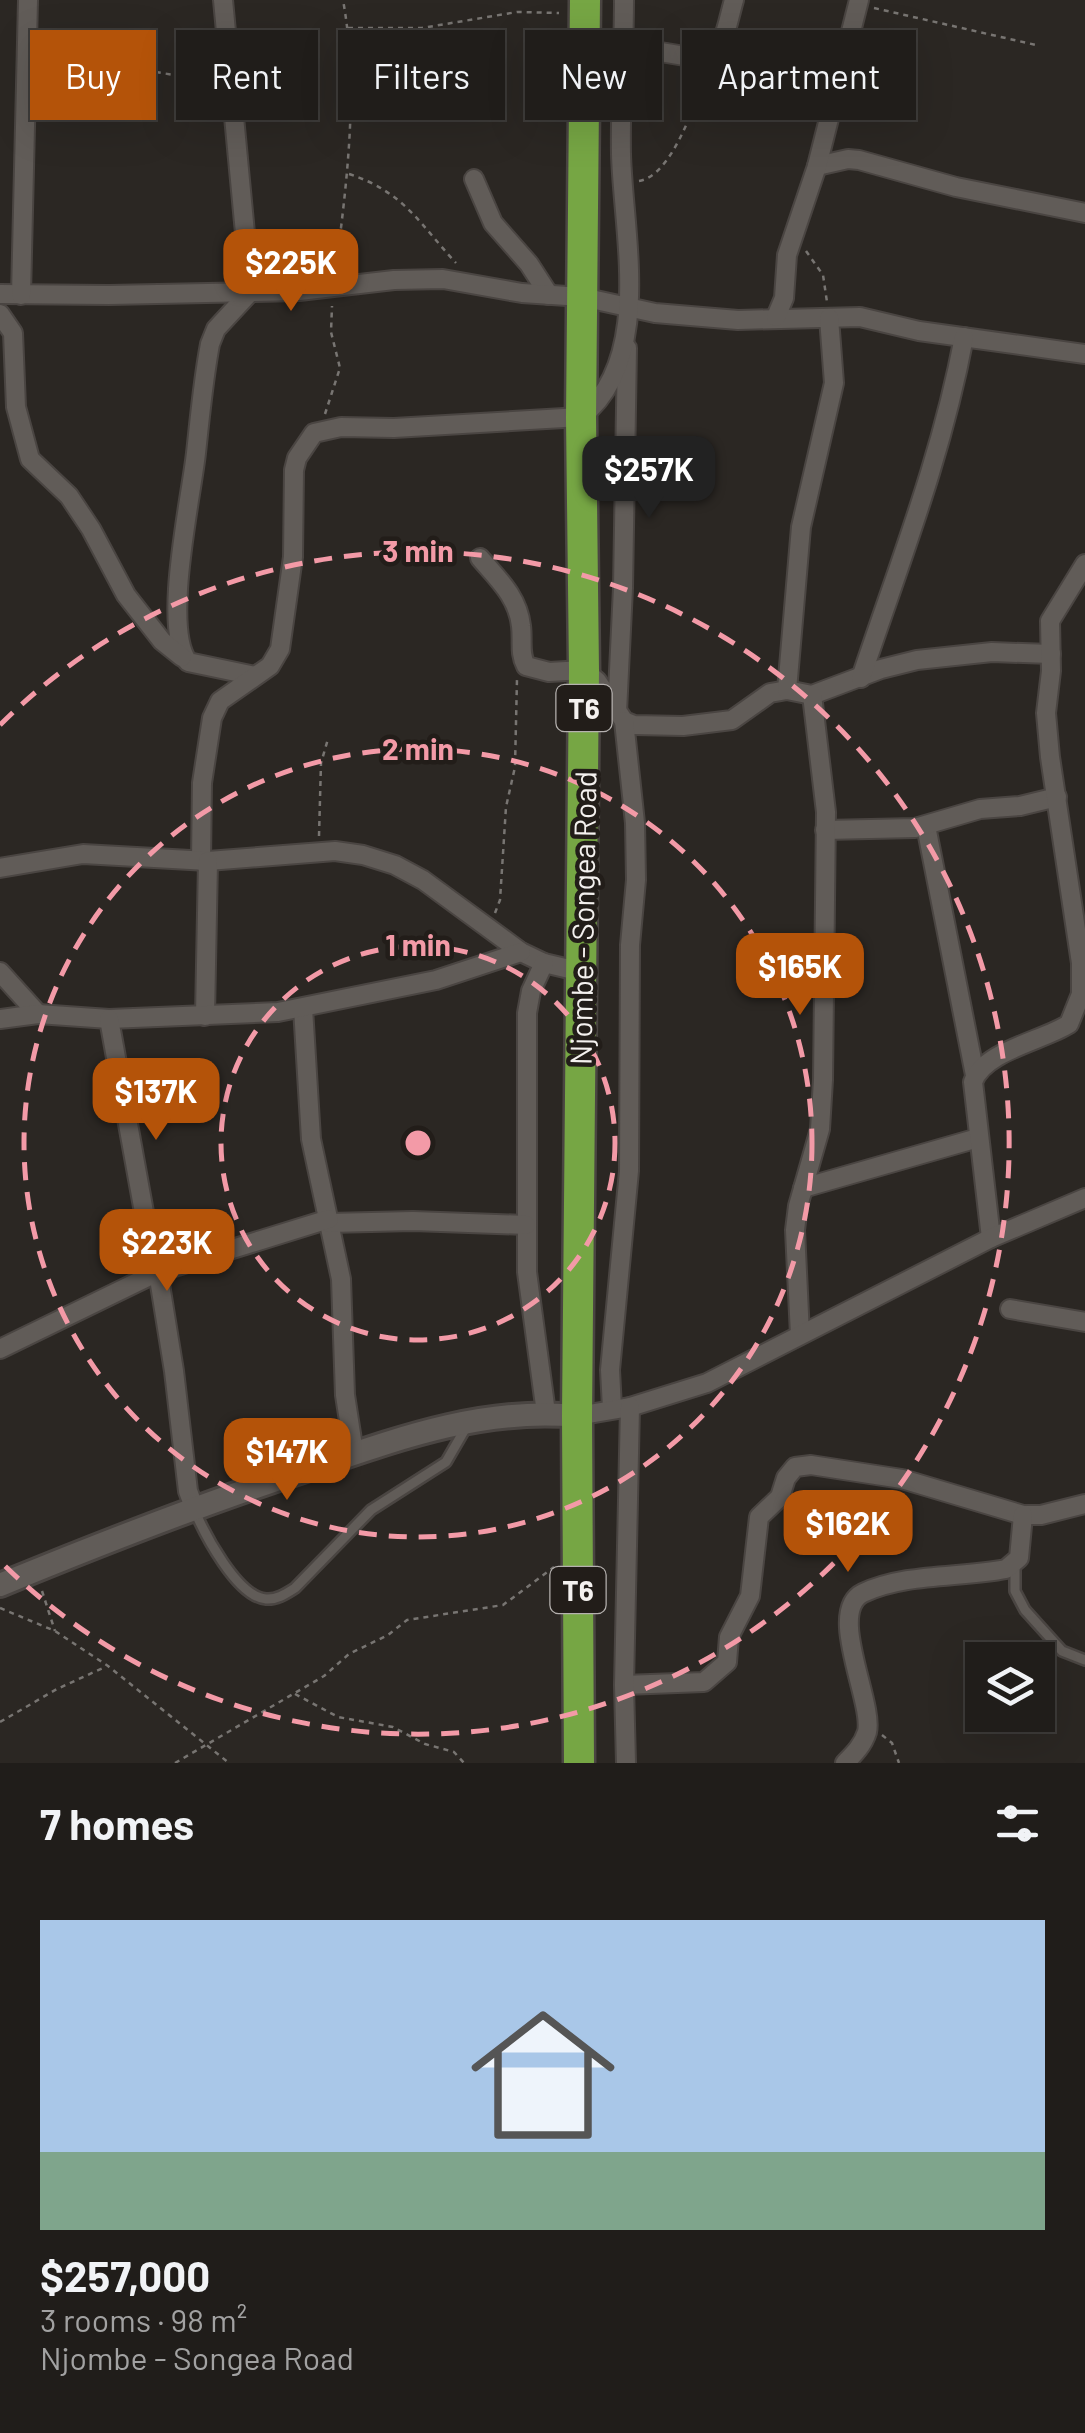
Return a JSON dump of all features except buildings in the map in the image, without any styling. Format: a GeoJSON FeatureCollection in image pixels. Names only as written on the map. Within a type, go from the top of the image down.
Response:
{"type":"FeatureCollection","features":[{"type":"Feature","properties":{"kind":"highway","name":"Njombe - Songea Road"},"geometry":{"type":"LineString","coordinates":[[577,1416],[585,9]]}},
{"type":"Feature","properties":{"kind":"highway","name":"T6"},"geometry":{"type":"LineString","coordinates":[[577,1416],[579,1763]]}},
{"type":"Feature","properties":{"kind":"street"},"geometry":{"type":"LineString","coordinates":[[21,294],[28,0]]}},
{"type":"Feature","properties":{"kind":"street"},"geometry":{"type":"LineString","coordinates":[[223,0],[226,30]]}},
{"type":"Feature","properties":{"kind":"street"},"geometry":{"type":"LineString","coordinates":[[624,0],[624,30]]}},
{"type":"Feature","properties":{"kind":"street"},"geometry":{"type":"LineString","coordinates":[[724,30],[734,0]]}},
{"type":"Feature","properties":{"kind":"street"},"geometry":{"type":"LineString","coordinates":[[776,317],[784,298],[787,255],[817,166],[859,2]]}},
{"type":"Feature","properties":{"kind":"street"},"geometry":{"type":"LineString","coordinates":[[236,120],[254,290]]}},
{"type":"Feature","properties":{"kind":"street"},"geometry":{"type":"LineString","coordinates":[[621,120],[629,231],[629,307],[625,335],[620,717],[636,823],[636,880],[630,946],[629,1171],[610,1370],[621,1407],[626,1763]]}},
{"type":"Feature","properties":{"kind":"street"},"geometry":{"type":"LineString","coordinates":[[817,166],[859,160],[956,188],[1085,213]]}},
{"type":"Feature","properties":{"kind":"street"},"geometry":{"type":"LineString","coordinates":[[474,179],[493,223],[549,294]]}},
{"type":"Feature","properties":{"kind":"street"},"geometry":{"type":"LineString","coordinates":[[0,294],[334,288],[420,278],[582,297],[655,313],[738,320],[860,318],[919,331],[1085,354]]}},
{"type":"Feature","properties":{"kind":"street"},"geometry":{"type":"LineString","coordinates":[[188,662],[181,652],[178,616],[181,560],[208,358],[216,329],[254,290]]}},
{"type":"Feature","properties":{"kind":"street"},"geometry":{"type":"LineString","coordinates":[[0,314],[13,334],[16,407],[30,460],[84,516],[126,594],[162,641],[188,662],[255,676]]}},
{"type":"Feature","properties":{"kind":"street"},"geometry":{"type":"LineString","coordinates":[[787,690],[801,527],[834,383],[829,318]]}},
{"type":"Feature","properties":{"kind":"street"},"geometry":{"type":"LineString","coordinates":[[582,374],[625,335]]}},
{"type":"Feature","properties":{"kind":"street"},"geometry":{"type":"LineString","coordinates":[[204,1016],[202,783],[208,731],[220,701],[270,666],[280,649],[293,557],[297,458],[314,432],[341,428],[581,417],[606,390],[625,335]]}},
{"type":"Feature","properties":{"kind":"street"},"geometry":{"type":"LineString","coordinates":[[861,678],[926,494],[951,409],[964,336]]}},
{"type":"Feature","properties":{"kind":"street"},"geometry":{"type":"LineString","coordinates":[[480,558],[515,601],[526,666],[535,670],[584,670],[597,681],[620,717],[634,725],[684,726],[732,720],[770,693],[787,690],[812,695],[881,670],[953,654],[1052,654]]}},
{"type":"Feature","properties":{"kind":"street"},"geometry":{"type":"LineString","coordinates":[[975,1075],[998,1056],[1069,1024],[1081,994],[1083,974],[1046,713],[1052,654],[1050,620],[1085,564]]}},
{"type":"Feature","properties":{"kind":"street"},"geometry":{"type":"LineString","coordinates":[[800,1335],[796,1230],[820,1129],[826,830],[812,695]]}},
{"type":"Feature","properties":{"kind":"street"},"geometry":{"type":"LineString","coordinates":[[826,830],[926,826],[980,809],[1020,806],[1057,797]]}},
{"type":"Feature","properties":{"kind":"street"},"geometry":{"type":"LineString","coordinates":[[926,826],[975,1075],[978,1138],[991,1238]]}},
{"type":"Feature","properties":{"kind":"street"},"geometry":{"type":"LineString","coordinates":[[0,868],[83,854],[204,861],[320,852],[364,854],[423,880],[521,952],[582,972]]}},
{"type":"Feature","properties":{"kind":"street"},"geometry":{"type":"LineString","coordinates":[[0,1019],[38,1014],[110,1019],[258,1014],[436,980],[521,952]]}},
{"type":"Feature","properties":{"kind":"street"},"geometry":{"type":"LineString","coordinates":[[544,962],[531,991],[527,1013],[526,1225],[527,1272],[546,1413]]}},
{"type":"Feature","properties":{"kind":"street"},"geometry":{"type":"LineString","coordinates":[[0,972],[38,1014]]}},
{"type":"Feature","properties":{"kind":"street"},"geometry":{"type":"LineString","coordinates":[[302,1008],[314,1168],[340,1279],[343,1374],[354,1454]]}},
{"type":"Feature","properties":{"kind":"street"},"geometry":{"type":"LineString","coordinates":[[110,1019],[174,1371],[188,1490],[194,1507]]}},
{"type":"Feature","properties":{"kind":"street"},"geometry":{"type":"LineString","coordinates":[[803,1188],[978,1138]]}},
{"type":"Feature","properties":{"kind":"street"},"geometry":{"type":"LineString","coordinates":[[0,1584],[194,1507],[469,1421],[546,1413],[577,1416],[708,1383],[991,1238],[1085,1198]]}},
{"type":"Feature","properties":{"kind":"street"},"geometry":{"type":"LineString","coordinates":[[0,1349],[156,1273],[329,1221],[526,1225]]}},
{"type":"Feature","properties":{"kind":"street"},"geometry":{"type":"LineString","coordinates":[[1010,1309],[1085,1322]]}},
{"type":"Feature","properties":{"kind":"street"},"geometry":{"type":"LineString","coordinates":[[624,1685],[704,1682],[728,1662],[730,1637],[750,1596],[759,1517],[780,1497],[786,1478],[795,1467],[811,1465],[902,1479],[1024,1515],[1085,1504]]}},
{"type":"Feature","properties":{"kind":"street"},"geometry":{"type":"LineString","coordinates":[[845,1763],[856,1752],[868,1726],[851,1637],[851,1604],[856,1597],[889,1585],[996,1571],[1015,1564],[1024,1515]]}},
{"type":"Feature","properties":{"kind":"lane"},"geometry":{"type":"LineString","coordinates":[[194,1507],[211,1542],[244,1587],[267,1600],[282,1596],[325,1560],[370,1510],[446,1462],[469,1421]]}},
{"type":"Feature","properties":{"kind":"lane"},"geometry":{"type":"LineString","coordinates":[[1015,1564],[1016,1591],[1025,1610],[1062,1652],[1085,1660]]}},
{"type":"Feature","properties":{"kind":"path"},"geometry":{"type":"LineString","coordinates":[[314,432],[339,375],[331,332],[348,174],[348,28],[343,0]]}},
{"type":"Feature","properties":{"kind":"path"},"geometry":{"type":"LineString","coordinates":[[859,2],[1036,45]]}},
{"type":"Feature","properties":{"kind":"path"},"geometry":{"type":"LineString","coordinates":[[348,28],[422,28],[540,11],[585,9]]}},
{"type":"Feature","properties":{"kind":"path"},"geometry":{"type":"LineString","coordinates":[[25,68],[176,74]]}},
{"type":"Feature","properties":{"kind":"path"},"geometry":{"type":"LineString","coordinates":[[623,180],[641,182],[658,174],[687,120]]}},
{"type":"Feature","properties":{"kind":"path"},"geometry":{"type":"LineString","coordinates":[[809,120],[826,134]]}},
{"type":"Feature","properties":{"kind":"path"},"geometry":{"type":"LineString","coordinates":[[348,174],[401,200],[479,284]]}},
{"type":"Feature","properties":{"kind":"path"},"geometry":{"type":"LineString","coordinates":[[792,242],[805,250],[823,275],[829,318]]}},
{"type":"Feature","properties":{"kind":"path"},"geometry":{"type":"LineString","coordinates":[[488,928],[500,900],[506,807],[515,767],[515,690],[522,660]]}},
{"type":"Feature","properties":{"kind":"path"},"geometry":{"type":"LineString","coordinates":[[320,852],[321,763],[328,738]]}},
{"type":"Feature","properties":{"kind":"path"},"geometry":{"type":"LineString","coordinates":[[175,1763],[324,1676],[349,1654],[388,1635],[407,1620],[503,1604],[578,1546]]}},
{"type":"Feature","properties":{"kind":"path"},"geometry":{"type":"LineString","coordinates":[[36,1570],[55,1632]]}},
{"type":"Feature","properties":{"kind":"path"},"geometry":{"type":"LineString","coordinates":[[0,1608],[55,1632],[108,1666],[229,1763]]}},
{"type":"Feature","properties":{"kind":"path"},"geometry":{"type":"LineString","coordinates":[[0,1722],[57,1689],[108,1666]]}},
{"type":"Feature","properties":{"kind":"path"},"geometry":{"type":"LineString","coordinates":[[294,1694],[338,1717],[393,1727],[424,1744],[445,1748],[464,1763]]}},
{"type":"Feature","properties":{"kind":"path"},"geometry":{"type":"LineString","coordinates":[[868,1726],[892,1743],[899,1763]]}},
{"type":"Feature","properties":{"kind":"path"},"geometry":{"type":"LineString","coordinates":[[210,1763],[214,1752]]}}]}
